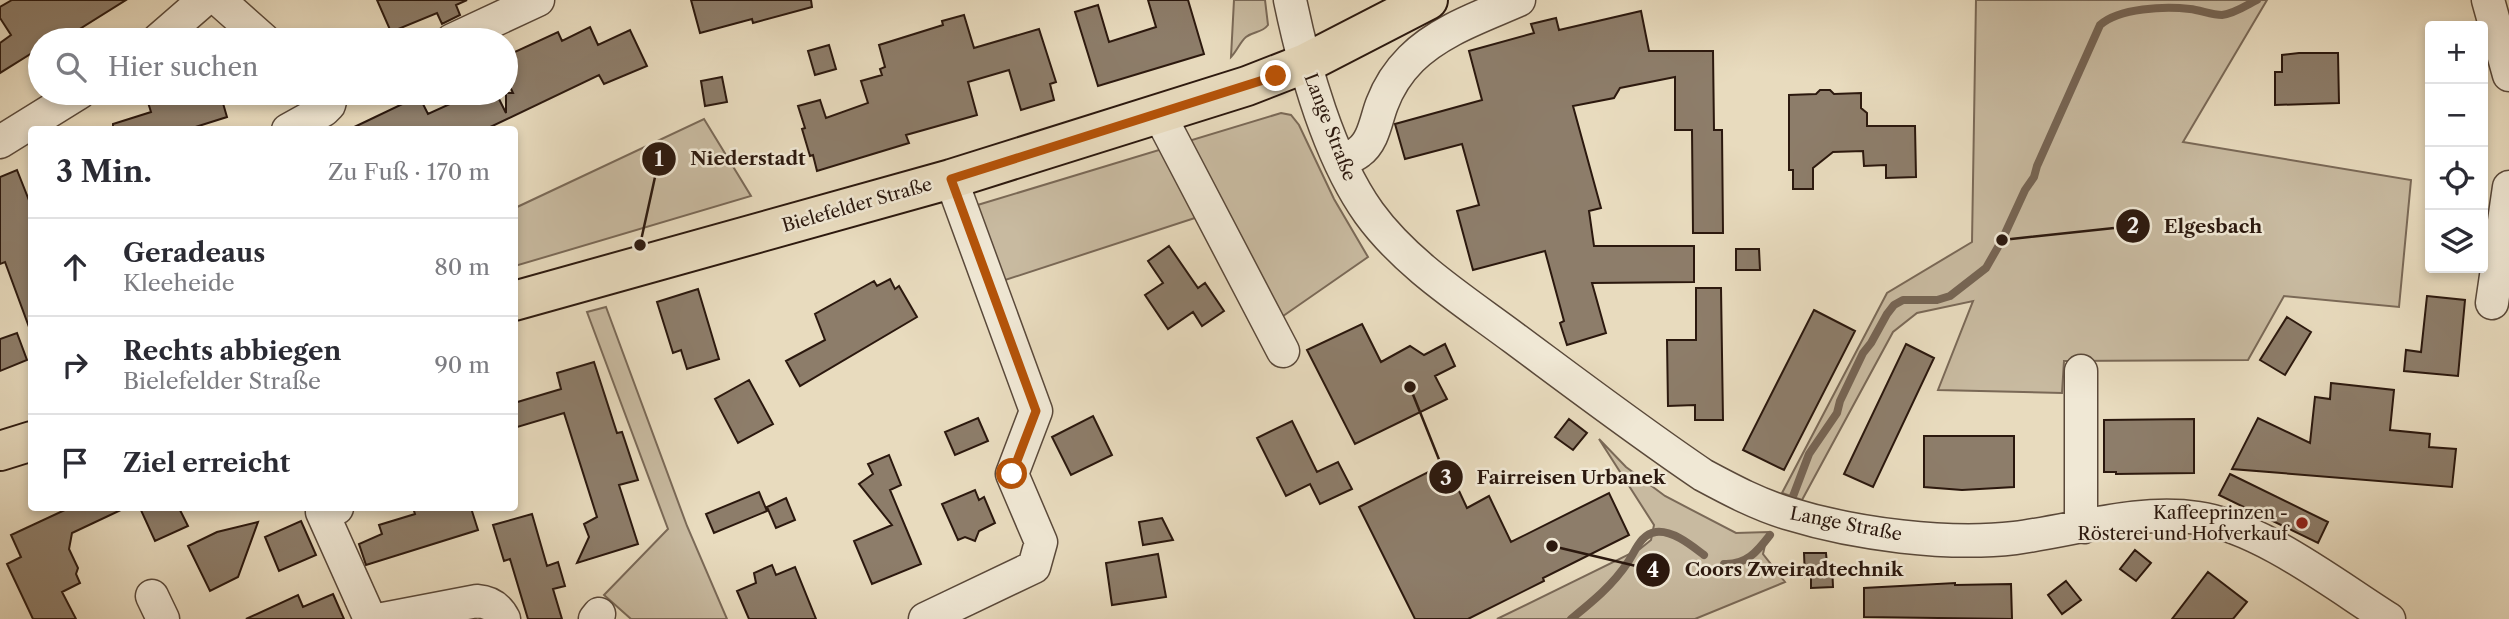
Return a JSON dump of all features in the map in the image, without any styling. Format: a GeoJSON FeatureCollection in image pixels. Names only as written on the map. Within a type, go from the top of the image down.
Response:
{"type":"FeatureCollection","features":[{"type":"Feature","properties":{"kind":"main road","name":"Bielefelder Straße"},"geometry":{"type":"LineString","coordinates":[[518,299],[951,179],[1247,86],[1306,63],[1428,0]]}},
{"type":"Feature","properties":{"kind":"main road"},"geometry":{"type":"LineString","coordinates":[[0,451],[28,442]]}},
{"type":"Feature","properties":{"kind":"street"},"geometry":{"type":"LineString","coordinates":[[172,28],[204,0]]}},
{"type":"Feature","properties":{"kind":"street"},"geometry":{"type":"LineString","coordinates":[[219,0],[250,28]]}},
{"type":"Feature","properties":{"kind":"street"},"geometry":{"type":"LineString","coordinates":[[478,28],[538,0]]}},
{"type":"Feature","properties":{"kind":"street","name":"Lange Straße"},"geometry":{"type":"LineString","coordinates":[[1290,0],[1306,63],[1340,162],[1369,213],[1391,240],[1414,261],[1703,475],[1745,497],[1809,520],[1872,532],[1924,538],[2014,538],[2156,515],[2200,518],[2248,533],[2389,619]]}},
{"type":"Feature","properties":{"kind":"street"},"geometry":{"type":"LineString","coordinates":[[1340,162],[1359,152],[1365,145],[1382,104],[1412,58],[1444,35],[1519,0]]}},
{"type":"Feature","properties":{"kind":"street"},"geometry":{"type":"LineString","coordinates":[[2488,0],[2509,75]]}},
{"type":"Feature","properties":{"kind":"street"},"geometry":{"type":"LineString","coordinates":[[0,142],[60,105]]}},
{"type":"Feature","properties":{"kind":"street"},"geometry":{"type":"LineString","coordinates":[[295,126],[329,105]]}},
{"type":"Feature","properties":{"kind":"street"},"geometry":{"type":"LineString","coordinates":[[1159,114],[1283,351]]}},
{"type":"Feature","properties":{"kind":"street"},"geometry":{"type":"LineString","coordinates":[[925,619],[1034,567],[1041,542],[1012,474],[1036,411],[951,179]]}},
{"type":"Feature","properties":{"kind":"street"},"geometry":{"type":"LineString","coordinates":[[2492,303],[2509,187]]}},
{"type":"Feature","properties":{"kind":"street"},"geometry":{"type":"LineString","coordinates":[[2081,371],[2081,516],[2084,527]]}},
{"type":"Feature","properties":{"kind":"street"},"geometry":{"type":"LineString","coordinates":[[326,511],[323,512],[370,619]]}},
{"type":"Feature","properties":{"kind":"street"},"geometry":{"type":"LineString","coordinates":[[383,619],[477,600],[489,602],[500,611],[504,619]]}},
{"type":"Feature","properties":{"kind":"shaded area"},"geometry":{"type":"Polygon","coordinates":[[[1234,0],[1265,0],[1268,25],[1246,37],[1231,57],[1234,0]]]}},
{"type":"Feature","properties":{"kind":"shaded area"},"geometry":{"type":"Polygon","coordinates":[[[1976,0],[2267,0],[2183,142],[2411,180],[2399,307],[2284,296],[2248,360],[2064,361],[2062,393],[1938,390],[1973,301],[1917,313],[1893,332],[1802,500],[1782,493],[1887,293],[1972,242],[1976,0]]]}},
{"type":"Feature","properties":{"kind":"shaded area"},"geometry":{"type":"Polygon","coordinates":[[[1281,113],[1291,115],[1299,125],[1334,199],[1368,257],[1263,330],[1204,215],[999,282],[971,207],[1281,113]]]}},
{"type":"Feature","properties":{"kind":"shaded area"},"geometry":{"type":"Polygon","coordinates":[[[704,119],[751,196],[518,265],[518,207],[704,119]]]}},
{"type":"Feature","properties":{"kind":"shaded area"},"geometry":{"type":"Polygon","coordinates":[[[606,307],[687,526],[727,619],[631,619],[604,595],[668,529],[587,312],[606,307]]]}},
{"type":"Feature","properties":{"kind":"shaded area"},"geometry":{"type":"Polygon","coordinates":[[[1599,439],[1626,467],[1665,496],[1736,533],[1768,532],[1763,554],[1785,582],[1695,619],[1497,619],[1640,549],[1651,540],[1654,525],[1599,439]]]}},
{"type":"Feature","properties":{"kind":"building"},"geometry":{"type":"Polygon","coordinates":[[[12,0],[126,0],[81,28],[28,28],[28,56],[0,73],[0,43],[11,35],[0,18],[0,7],[12,0]]]}},
{"type":"Feature","properties":{"kind":"building"},"geometry":{"type":"Polygon","coordinates":[[[377,0],[467,0],[456,5],[460,15],[442,24],[437,13],[401,28],[389,28],[377,0]]]}},
{"type":"Feature","properties":{"kind":"building"},"geometry":{"type":"Polygon","coordinates":[[[691,0],[811,0],[812,7],[753,23],[752,19],[700,33],[691,0]]]}},
{"type":"Feature","properties":{"kind":"building"},"geometry":{"type":"Polygon","coordinates":[[[1148,0],[1188,0],[1204,54],[1098,86],[1075,12],[1098,5],[1109,42],[1156,27],[1148,0]]]}},
{"type":"Feature","properties":{"kind":"building"},"geometry":{"type":"Polygon","coordinates":[[[1641,11],[1649,51],[1713,51],[1714,130],[1722,130],[1723,233],[1693,233],[1692,130],[1675,130],[1675,77],[1620,88],[1614,98],[1573,106],[1601,208],[1589,211],[1594,246],[1694,246],[1694,282],[1592,283],[1606,333],[1567,345],[1560,323],[1564,321],[1545,251],[1473,270],[1457,211],[1479,205],[1462,144],[1405,159],[1395,124],[1482,100],[1469,51],[1534,33],[1531,24],[1556,18],[1559,30],[1641,11]]]}},
{"type":"Feature","properties":{"kind":"building"},"geometry":{"type":"Polygon","coordinates":[[[964,15],[974,48],[1039,29],[1056,82],[1050,84],[1054,100],[1021,110],[1009,70],[968,82],[977,115],[906,135],[909,143],[817,171],[802,129],[805,128],[798,106],[820,100],[826,118],[868,103],[861,81],[882,75],[880,69],[885,67],[879,45],[943,25],[942,21],[964,15]]]}},
{"type":"Feature","properties":{"kind":"building"},"geometry":{"type":"Polygon","coordinates":[[[590,27],[598,45],[630,30],[647,66],[604,84],[599,75],[492,126],[356,126],[400,105],[424,105],[428,114],[448,105],[502,105],[506,113],[506,105],[518,105],[518,50],[558,32],[562,41],[590,27]]]}},
{"type":"Feature","properties":{"kind":"building"},"geometry":{"type":"Polygon","coordinates":[[[829,45],[836,69],[815,75],[808,51],[829,45]]]}},
{"type":"Feature","properties":{"kind":"building"},"geometry":{"type":"Polygon","coordinates":[[[2338,53],[2339,103],[2275,105],[2275,72],[2282,72],[2282,55],[2338,53]]]}},
{"type":"Feature","properties":{"kind":"building"},"geometry":{"type":"Polygon","coordinates":[[[722,77],[727,102],[705,106],[701,81],[722,77]]]}},
{"type":"Feature","properties":{"kind":"building"},"geometry":{"type":"Polygon","coordinates":[[[1820,90],[1830,90],[1834,94],[1861,93],[1861,108],[1867,113],[1867,126],[1915,126],[1916,177],[1886,178],[1886,165],[1864,166],[1863,151],[1833,152],[1813,168],[1813,189],[1793,189],[1793,170],[1789,170],[1789,95],[1816,94],[1820,90]]]}},
{"type":"Feature","properties":{"kind":"building"},"geometry":{"type":"Polygon","coordinates":[[[149,105],[224,105],[227,117],[199,126],[113,126],[151,112],[149,105]]]}},
{"type":"Feature","properties":{"kind":"building"},"geometry":{"type":"Polygon","coordinates":[[[17,170],[28,198],[28,324],[5,262],[0,264],[0,177],[17,170]]]}},
{"type":"Feature","properties":{"kind":"building"},"geometry":{"type":"Polygon","coordinates":[[[1169,246],[1198,288],[1205,283],[1224,311],[1202,326],[1193,312],[1168,329],[1145,295],[1163,283],[1148,261],[1169,246]]]}},
{"type":"Feature","properties":{"kind":"building"},"geometry":{"type":"Polygon","coordinates":[[[1736,249],[1759,249],[1760,270],[1736,270],[1736,249]]]}},
{"type":"Feature","properties":{"kind":"building"},"geometry":{"type":"Polygon","coordinates":[[[890,279],[895,289],[899,286],[917,317],[800,386],[786,361],[825,340],[815,314],[874,281],[877,286],[890,279]]]}},
{"type":"Feature","properties":{"kind":"building"},"geometry":{"type":"Polygon","coordinates":[[[1696,288],[1721,288],[1723,420],[1695,420],[1695,405],[1668,406],[1667,340],[1696,340],[1696,288]]]}},
{"type":"Feature","properties":{"kind":"building"},"geometry":{"type":"Polygon","coordinates":[[[698,289],[719,359],[687,369],[681,350],[673,353],[657,302],[698,289]]]}},
{"type":"Feature","properties":{"kind":"building"},"geometry":{"type":"Polygon","coordinates":[[[2427,296],[2465,300],[2458,376],[2404,371],[2406,350],[2421,352],[2427,296]]]}},
{"type":"Feature","properties":{"kind":"building"},"geometry":{"type":"Polygon","coordinates":[[[1814,310],[1855,331],[1784,470],[1743,450],[1814,310]]]}},
{"type":"Feature","properties":{"kind":"building"},"geometry":{"type":"Polygon","coordinates":[[[2287,317],[2311,332],[2285,375],[2260,360],[2287,317]]]}},
{"type":"Feature","properties":{"kind":"building"},"geometry":{"type":"Polygon","coordinates":[[[1362,324],[1381,362],[1410,346],[1424,355],[1445,344],[1455,366],[1435,376],[1447,399],[1355,444],[1307,350],[1362,324]]]}},
{"type":"Feature","properties":{"kind":"building"},"geometry":{"type":"Polygon","coordinates":[[[17,333],[27,360],[0,371],[0,339],[17,333]]]}},
{"type":"Feature","properties":{"kind":"building"},"geometry":{"type":"Polygon","coordinates":[[[1906,344],[1934,358],[1873,487],[1844,474],[1906,344]]]}},
{"type":"Feature","properties":{"kind":"building"},"geometry":{"type":"Polygon","coordinates":[[[594,362],[617,433],[622,432],[638,480],[619,485],[638,544],[577,563],[589,537],[584,524],[597,517],[564,413],[518,427],[518,402],[561,389],[557,373],[594,362]]]}},
{"type":"Feature","properties":{"kind":"building"},"geometry":{"type":"Polygon","coordinates":[[[749,380],[773,424],[738,443],[715,399],[749,380]]]}},
{"type":"Feature","properties":{"kind":"building"},"geometry":{"type":"Polygon","coordinates":[[[2331,383],[2394,390],[2390,430],[2430,434],[2429,447],[2456,449],[2452,487],[2232,469],[2258,418],[2310,443],[2315,397],[2330,399],[2331,383]]]}},
{"type":"Feature","properties":{"kind":"building"},"geometry":{"type":"Polygon","coordinates":[[[1093,416],[1112,455],[1071,475],[1052,437],[1093,416]]]}},
{"type":"Feature","properties":{"kind":"building"},"geometry":{"type":"Polygon","coordinates":[[[978,418],[988,441],[955,455],[945,432],[978,418]]]}},
{"type":"Feature","properties":{"kind":"building"},"geometry":{"type":"Polygon","coordinates":[[[1569,419],[1587,433],[1573,450],[1555,437],[1569,419]]]}},
{"type":"Feature","properties":{"kind":"building"},"geometry":{"type":"Polygon","coordinates":[[[2194,419],[2194,473],[2104,472],[2104,420],[2194,419]]]}},
{"type":"Feature","properties":{"kind":"building"},"geometry":{"type":"Polygon","coordinates":[[[1292,421],[1317,472],[1338,462],[1352,489],[1320,504],[1310,484],[1286,496],[1257,438],[1292,421]]]}},
{"type":"Feature","properties":{"kind":"building"},"geometry":{"type":"Polygon","coordinates":[[[1924,436],[2014,436],[2014,487],[1962,490],[1924,487],[1924,436]]]}},
{"type":"Feature","properties":{"kind":"building"},"geometry":{"type":"Polygon","coordinates":[[[889,455],[901,485],[890,490],[921,564],[872,584],[854,541],[892,525],[859,484],[873,474],[868,464],[889,455]]]}},
{"type":"Feature","properties":{"kind":"building"},"geometry":{"type":"Polygon","coordinates":[[[1446,463],[1467,508],[1489,496],[1511,542],[1609,493],[1629,535],[1468,619],[1415,619],[1359,507],[1446,463]]]}},
{"type":"Feature","properties":{"kind":"building"},"geometry":{"type":"Polygon","coordinates":[[[2230,474],[2328,522],[2318,543],[2219,495],[2230,474]]]}},
{"type":"Feature","properties":{"kind":"building"},"geometry":{"type":"Polygon","coordinates":[[[975,490],[979,500],[984,497],[995,523],[979,531],[975,541],[965,537],[958,540],[942,504],[975,490]]]}},
{"type":"Feature","properties":{"kind":"building"},"geometry":{"type":"Polygon","coordinates":[[[759,492],[767,511],[714,533],[706,514],[759,492]]]}},
{"type":"Feature","properties":{"kind":"building"},"geometry":{"type":"Polygon","coordinates":[[[786,498],[795,520],[776,528],[767,507],[786,498]]]}},
{"type":"Feature","properties":{"kind":"building"},"geometry":{"type":"Polygon","coordinates":[[[63,511],[119,511],[72,533],[69,549],[78,568],[76,574],[80,583],[62,592],[76,619],[33,619],[7,564],[21,557],[11,535],[63,511]]]}},
{"type":"Feature","properties":{"kind":"building"},"geometry":{"type":"Polygon","coordinates":[[[141,511],[180,511],[188,526],[155,541],[141,511]]]}},
{"type":"Feature","properties":{"kind":"building"},"geometry":{"type":"Polygon","coordinates":[[[414,511],[472,511],[478,530],[366,565],[359,544],[382,534],[379,525],[415,514],[414,511]]]}},
{"type":"Feature","properties":{"kind":"building"},"geometry":{"type":"Polygon","coordinates":[[[532,514],[547,566],[558,562],[565,586],[553,589],[562,619],[528,619],[510,559],[504,561],[493,525],[532,514]]]}},
{"type":"Feature","properties":{"kind":"building"},"geometry":{"type":"Polygon","coordinates":[[[1162,518],[1173,540],[1143,545],[1139,522],[1162,518]]]}},
{"type":"Feature","properties":{"kind":"building"},"geometry":{"type":"Polygon","coordinates":[[[301,521],[316,555],[279,571],[265,537],[301,521]]]}},
{"type":"Feature","properties":{"kind":"building"},"geometry":{"type":"Polygon","coordinates":[[[258,522],[238,577],[210,591],[188,546],[217,532],[258,522]]]}},
{"type":"Feature","properties":{"kind":"building"},"geometry":{"type":"Polygon","coordinates":[[[2135,550],[2151,563],[2136,581],[2120,569],[2135,550]]]}},
{"type":"Feature","properties":{"kind":"building"},"geometry":{"type":"Polygon","coordinates":[[[1804,553],[1826,553],[1827,564],[1832,564],[1833,587],[1811,588],[1811,576],[1805,577],[1804,553]]]}},
{"type":"Feature","properties":{"kind":"building"},"geometry":{"type":"Polygon","coordinates":[[[1158,554],[1166,597],[1112,605],[1106,563],[1158,554]]]}},
{"type":"Feature","properties":{"kind":"building"},"geometry":{"type":"Polygon","coordinates":[[[772,565],[776,575],[795,567],[816,619],[749,619],[737,591],[756,583],[754,573],[772,565]]]}},
{"type":"Feature","properties":{"kind":"building"},"geometry":{"type":"Polygon","coordinates":[[[2208,572],[2247,602],[2233,619],[2172,619],[2208,572]]]}},
{"type":"Feature","properties":{"kind":"building"},"geometry":{"type":"Polygon","coordinates":[[[2066,581],[2081,600],[2062,614],[2048,595],[2066,581]]]}},
{"type":"Feature","properties":{"kind":"building"},"geometry":{"type":"Polygon","coordinates":[[[1955,583],[2011,584],[2012,619],[1864,617],[1864,588],[1955,583]]]}},
{"type":"Feature","properties":{"kind":"building"},"geometry":{"type":"Polygon","coordinates":[[[333,594],[344,619],[246,619],[298,595],[303,607],[333,594]]]}},
{"type":"Feature","properties":{"kind":"waterway"},"geometry":{"type":"LineString","coordinates":[[1792,499],[1809,454],[1837,413],[1863,353],[1894,305],[1903,300],[1937,300],[1950,296],[1986,268],[2034,177],[2100,25],[2119,15],[2156,8],[2190,9],[2222,15],[2257,0]]}},
{"type":"Feature","properties":{"kind":"waterway"},"geometry":{"type":"LineString","coordinates":[[1571,619],[1609,586],[1639,543],[1651,533],[1669,533],[1704,555]]}},
{"type":"Feature","properties":{"kind":"waterway"},"geometry":{"type":"LineString","coordinates":[[1724,564],[1745,560],[1770,535]]}},
{"type":"Feature","properties":{"kind":"place","name":"Elgesbach"},"geometry":{"type":"Point","coordinates":[2002,240]}},
{"type":"Feature","properties":{"kind":"place","name":"Niederstadt"},"geometry":{"type":"Point","coordinates":[640,245]}},
{"type":"Feature","properties":{"kind":"place","name":"Fairreisen Urbanek"},"geometry":{"type":"Point","coordinates":[1410,387]}},
{"type":"Feature","properties":{"kind":"place","name":"Kaffeeprinzen - Rösterei und Hofverkauf"},"geometry":{"type":"Point","coordinates":[2302,523]}},
{"type":"Feature","properties":{"kind":"place","name":"Coors Zweiradtechnik"},"geometry":{"type":"Point","coordinates":[1552,546]}},
{"type":"Feature","properties":{"kind":"route"},"geometry":{"type":"LineString","coordinates":[[1012,474],[1036,411],[951,179],[1276,76]]}}]}
